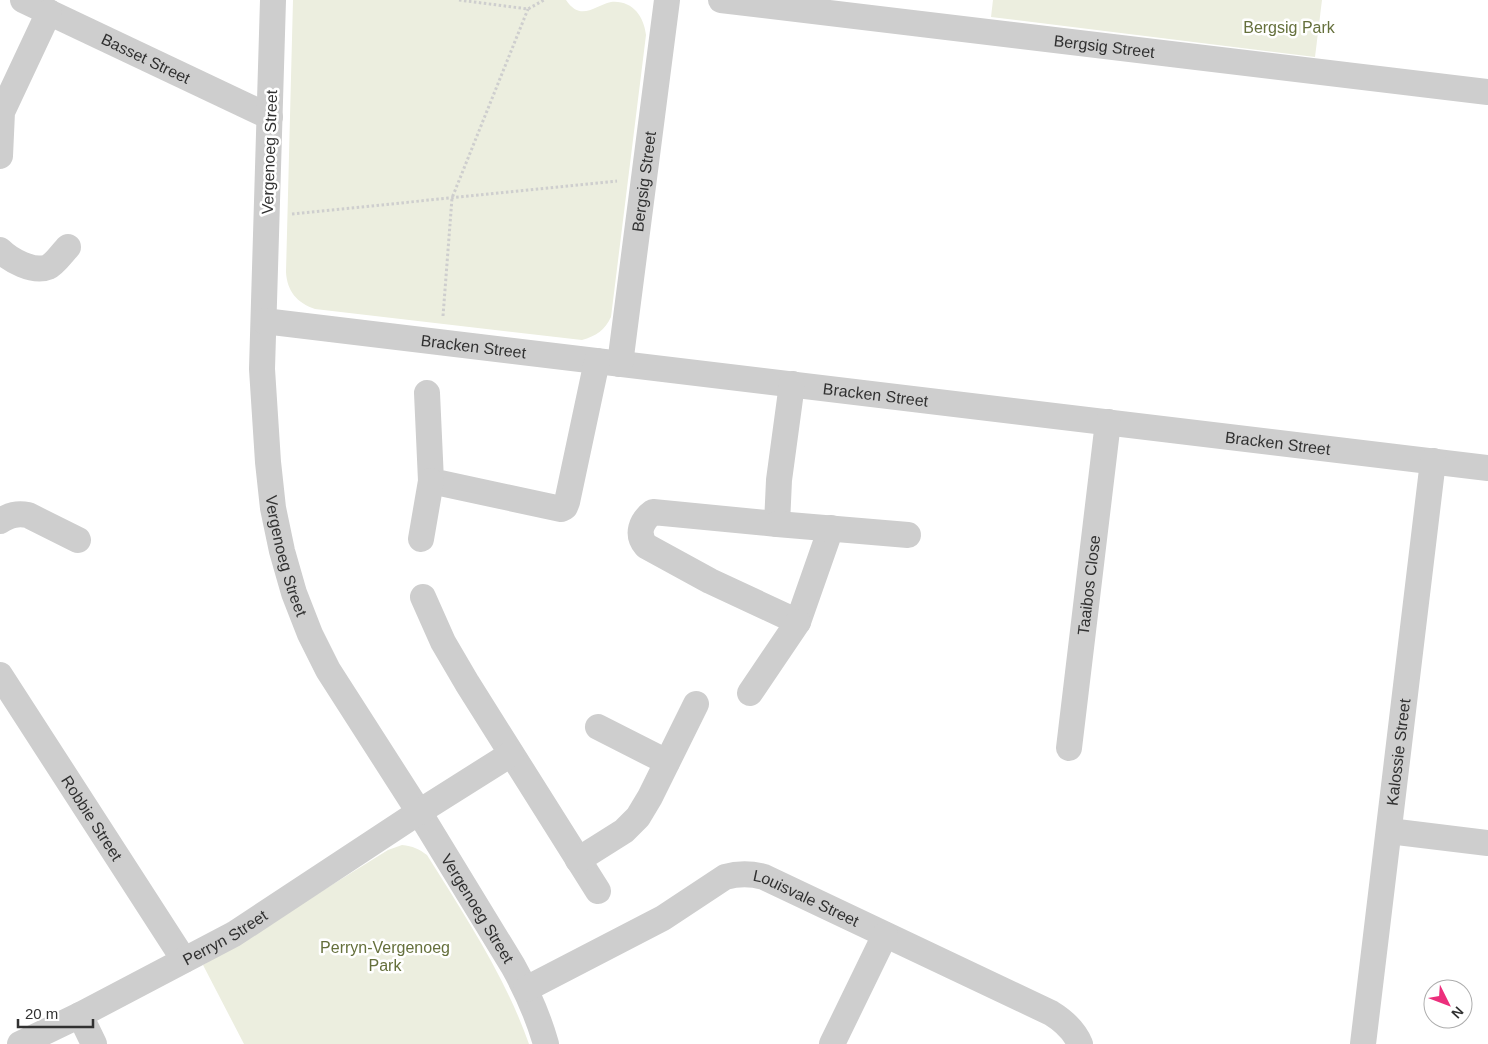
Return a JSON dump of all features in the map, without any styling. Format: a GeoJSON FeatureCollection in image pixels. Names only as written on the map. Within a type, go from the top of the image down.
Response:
{"type":"FeatureCollection","features":[{"type":"Feature","properties":{"kind":"street","name":"Vergenoeg Street"},"geometry":{"type":"LineString","coordinates":[[273,0],[262,369],[264,418],[271,490],[282,551],[294,593],[310,634],[328,670],[419,812],[513,966],[526,989],[546,1044]]}},
{"type":"Feature","properties":{"kind":"street","name":"Bergsig Street"},"geometry":{"type":"LineString","coordinates":[[431,481],[558,509],[565,507],[568,502],[609,363],[644,179],[667,0]]}},
{"type":"Feature","properties":{"kind":"street","name":"Bergsig Street"},"geometry":{"type":"LineString","coordinates":[[721,0],[1488,92]]}},
{"type":"Feature","properties":{"kind":"street","name":"Basset Street"},"geometry":{"type":"LineString","coordinates":[[36,6],[270,117]]}},
{"type":"Feature","properties":{"kind":"street"},"geometry":{"type":"LineString","coordinates":[[0,82],[36,6]]}},
{"type":"Feature","properties":{"kind":"street"},"geometry":{"type":"LineString","coordinates":[[0,156],[2,112],[36,6]]}},
{"type":"Feature","properties":{"kind":"street"},"geometry":{"type":"LineString","coordinates":[[0,250],[17,263],[40,269],[50,267],[68,247]]}},
{"type":"Feature","properties":{"kind":"street","name":"Bracken Street"},"geometry":{"type":"LineString","coordinates":[[264,321],[1488,468]]}},
{"type":"Feature","properties":{"kind":"street"},"geometry":{"type":"LineString","coordinates":[[777,524],[779,480],[792,384]]}},
{"type":"Feature","properties":{"kind":"street"},"geometry":{"type":"LineString","coordinates":[[421,539],[431,481],[427,394]]}},
{"type":"Feature","properties":{"kind":"street","name":"Taaibos Close"},"geometry":{"type":"LineString","coordinates":[[1069,748],[1108,422]]}},
{"type":"Feature","properties":{"kind":"street","name":"Kalossie Street"},"geometry":{"type":"LineString","coordinates":[[1363,1044],[1434,461]]}},
{"type":"Feature","properties":{"kind":"street"},"geometry":{"type":"LineString","coordinates":[[798,622],[710,581],[646,546],[641,540],[640,535],[644,520],[653,512],[908,535]]}},
{"type":"Feature","properties":{"kind":"street"},"geometry":{"type":"LineString","coordinates":[[0,521],[11,515],[28,515],[78,540]]}},
{"type":"Feature","properties":{"kind":"street"},"geometry":{"type":"LineString","coordinates":[[750,694],[798,622],[831,528]]}},
{"type":"Feature","properties":{"kind":"street"},"geometry":{"type":"LineString","coordinates":[[422,598],[443,642],[598,891]]}},
{"type":"Feature","properties":{"kind":"street","name":"Robbie Street"},"geometry":{"type":"LineString","coordinates":[[0,675],[184,960]]}},
{"type":"Feature","properties":{"kind":"street"},"geometry":{"type":"LineString","coordinates":[[578,860],[624,831],[638,817],[650,797],[696,704]]}},
{"type":"Feature","properties":{"kind":"street"},"geometry":{"type":"LineString","coordinates":[[598,727],[667,762]]}},
{"type":"Feature","properties":{"kind":"street","name":"Perryn Street"},"geometry":{"type":"LineString","coordinates":[[20,1044],[80,1015],[234,934],[511,754]]}},
{"type":"Feature","properties":{"kind":"street"},"geometry":{"type":"LineString","coordinates":[[1389,831],[1488,843]]}},
{"type":"Feature","properties":{"kind":"street","name":"Louisvale Street"},"geometry":{"type":"LineString","coordinates":[[526,989],[663,918],[725,877],[746,873],[764,877],[1051,1014],[1070,1027],[1080,1044]]}},
{"type":"Feature","properties":{"kind":"street"},"geometry":{"type":"LineString","coordinates":[[832,1044],[886,935]]}},
{"type":"Feature","properties":{"kind":"street"},"geometry":{"type":"LineString","coordinates":[[80,1015],[94,1044]]}},
{"type":"Feature","properties":{"kind":"path"},"geometry":{"type":"LineString","coordinates":[[459,0],[528,9],[544,0]]}},
{"type":"Feature","properties":{"kind":"path"},"geometry":{"type":"LineString","coordinates":[[441,342],[452,198],[528,9]]}},
{"type":"Feature","properties":{"kind":"path"},"geometry":{"type":"LineString","coordinates":[[267,217],[644,179]]}},
{"type":"Feature","properties":{"kind":"green space"},"geometry":{"type":"Polygon","coordinates":[[[293,0],[566,0],[572,7],[582,11],[588,11],[611,2],[618,2],[636,11],[643,22],[646,35],[611,317],[603,329],[592,337],[582,340],[315,309],[298,300],[288,285],[286,272],[293,0]]]}},
{"type":"Feature","properties":{"kind":"green space","name":"Bergsig Park"},"geometry":{"type":"Polygon","coordinates":[[[993,0],[1322,0],[1315,57],[991,17],[993,0]]]}},
{"type":"Feature","properties":{"kind":"green space","name":"Perryn-Vergenoeg Park"},"geometry":{"type":"Polygon","coordinates":[[[402,845],[416,848],[427,855],[496,970],[529,1044],[244,1044],[203,965],[388,850],[402,845]]]}}]}
